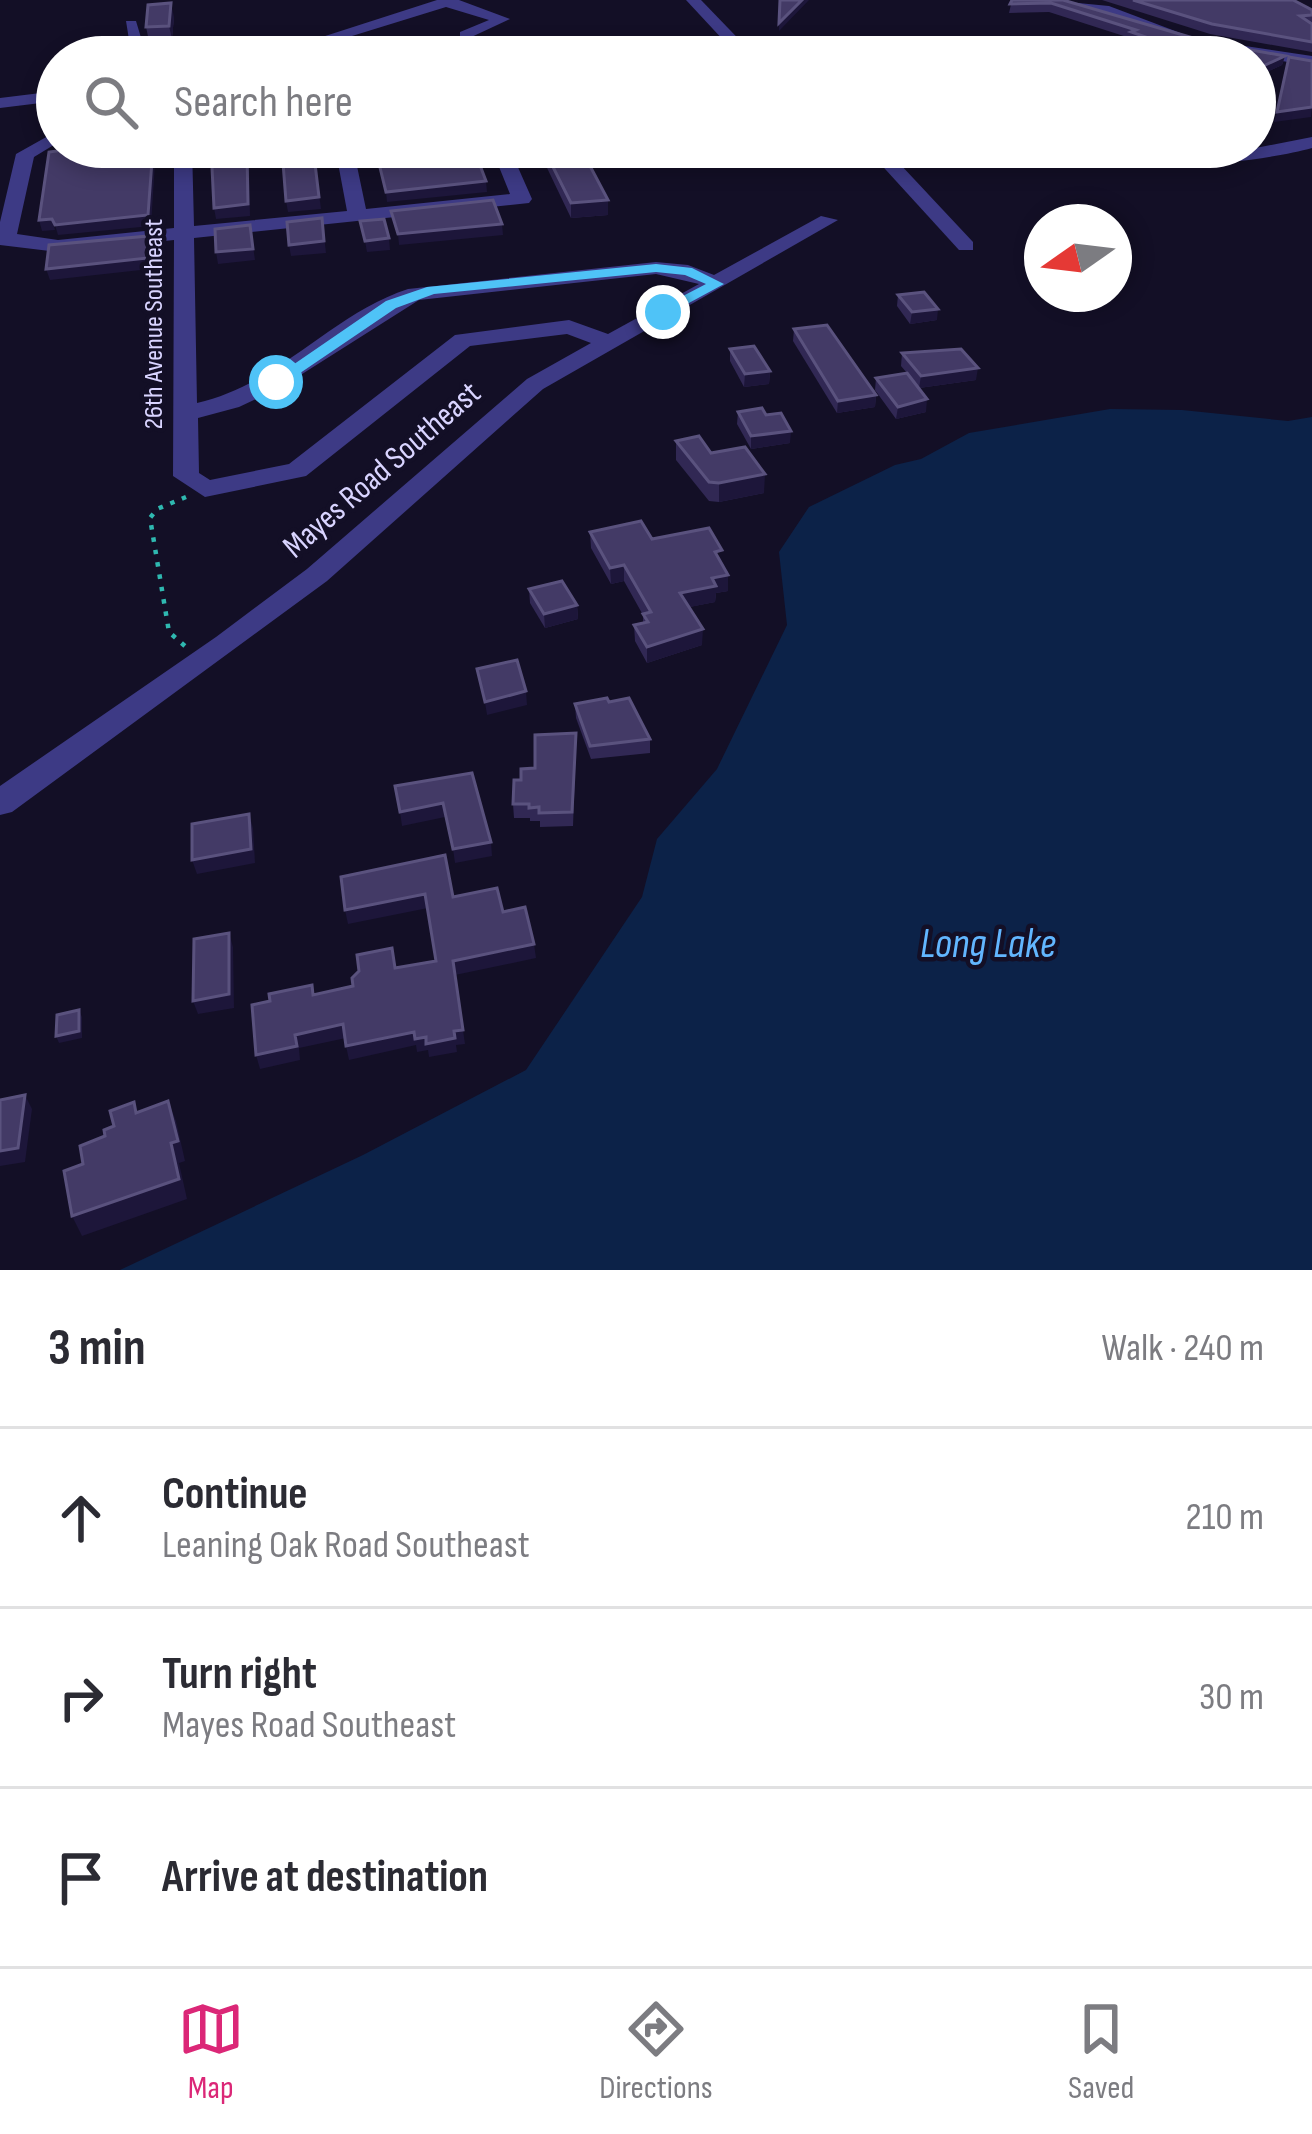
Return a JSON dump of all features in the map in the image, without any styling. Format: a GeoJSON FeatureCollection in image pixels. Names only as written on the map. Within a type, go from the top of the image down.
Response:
{"type":"FeatureCollection","features":[{"type":"Feature","properties":{"kind":"street"},"geometry":{"type":"LineString","coordinates":[[693,0],[728,36]]}},
{"type":"Feature","properties":{"kind":"street"},"geometry":{"type":"LineString","coordinates":[[1054,0],[1105,9],[1183,36]]}},
{"type":"Feature","properties":{"kind":"street"},"geometry":{"type":"LineString","coordinates":[[336,36],[449,1],[503,19],[465,35]]}},
{"type":"Feature","properties":{"kind":"street"},"geometry":{"type":"LineString","coordinates":[[131,24],[134,36]]}},
{"type":"Feature","properties":{"kind":"street"},"geometry":{"type":"LineString","coordinates":[[1276,55],[1312,61]]}},
{"type":"Feature","properties":{"kind":"street"},"geometry":{"type":"LineString","coordinates":[[0,103],[36,99]]}},
{"type":"Feature","properties":{"kind":"street"},"geometry":{"type":"LineString","coordinates":[[1276,147],[1312,142]]}},
{"type":"Feature","properties":{"kind":"street"},"geometry":{"type":"LineString","coordinates":[[36,148],[25,154],[3,239],[58,246],[522,199],[509,168]]}},
{"type":"Feature","properties":{"kind":"street","name":"26th Avenue Southeast"},"geometry":{"type":"LineString","coordinates":[[183,168],[186,476],[206,489]]}},
{"type":"Feature","properties":{"kind":"street"},"geometry":{"type":"LineString","coordinates":[[348,168],[358,215]]}},
{"type":"Feature","properties":{"kind":"street"},"geometry":{"type":"LineString","coordinates":[[894,168],[966,246]]}},
{"type":"Feature","properties":{"kind":"street","name":"Mayes Road Southeast"},"geometry":{"type":"LineString","coordinates":[[0,802],[205,660],[317,574],[536,384],[828,220]]}},
{"type":"Feature","properties":{"kind":"street"},"geometry":{"type":"LineString","coordinates":[[184,413],[261,392],[391,304],[416,294],[656,268],[688,271],[717,284]]}},
{"type":"Feature","properties":{"kind":"street"},"geometry":{"type":"LineString","coordinates":[[206,489],[297,470],[463,340],[569,327],[607,341]]}},
{"type":"Feature","properties":{"kind":"path"},"geometry":{"type":"LineString","coordinates":[[205,660],[169,632],[150,518],[157,509],[206,489]]}},
{"type":"Feature","properties":{"kind":"water","name":"Long Lake"},"geometry":{"type":"Polygon","coordinates":[[[1110,409],[1182,410],[1288,421],[1312,417],[1312,1270],[120,1270],[363,1155],[526,1070],[642,897],[657,839],[717,769],[787,625],[779,552],[809,507],[969,433],[1110,409]]]}},
{"type":"Feature","properties":{"kind":"building"},"geometry":{"type":"Polygon","coordinates":[[[780,0],[802,0],[779,23],[780,0]]]}},
{"type":"Feature","properties":{"kind":"building"},"geometry":{"type":"Polygon","coordinates":[[[1012,0],[1063,0],[1186,36],[1143,36],[1051,3],[1010,4],[1012,0]]]}},
{"type":"Feature","properties":{"kind":"building"},"geometry":{"type":"Polygon","coordinates":[[[1133,0],[1293,0],[1312,10],[1312,15],[1300,16],[1312,24],[1312,42],[1212,24],[1133,0]]]}},
{"type":"Feature","properties":{"kind":"building"},"geometry":{"type":"Polygon","coordinates":[[[171,3],[169,26],[146,27],[148,5],[171,3]]]}},
{"type":"Feature","properties":{"kind":"building"},"geometry":{"type":"Polygon","coordinates":[[[1289,57],[1312,61],[1312,107],[1277,112],[1289,57]]]}},
{"type":"Feature","properties":{"kind":"building"},"geometry":{"type":"Polygon","coordinates":[[[47,168],[151,168],[148,215],[55,225],[52,219],[39,220],[47,168]]]}},
{"type":"Feature","properties":{"kind":"building"},"geometry":{"type":"Polygon","coordinates":[[[212,168],[247,168],[248,204],[214,208],[212,168]]]}},
{"type":"Feature","properties":{"kind":"building"},"geometry":{"type":"Polygon","coordinates":[[[283,168],[316,168],[319,197],[286,201],[283,168]]]}},
{"type":"Feature","properties":{"kind":"building"},"geometry":{"type":"Polygon","coordinates":[[[380,168],[481,168],[486,181],[386,192],[380,168]]]}},
{"type":"Feature","properties":{"kind":"building"},"geometry":{"type":"Polygon","coordinates":[[[554,168],[591,168],[608,200],[571,203],[554,168]]]}},
{"type":"Feature","properties":{"kind":"building"},"geometry":{"type":"Polygon","coordinates":[[[493,200],[502,224],[398,234],[391,211],[493,200]]]}},
{"type":"Feature","properties":{"kind":"building"},"geometry":{"type":"Polygon","coordinates":[[[322,218],[324,241],[289,245],[287,222],[322,218]]]}},
{"type":"Feature","properties":{"kind":"building"},"geometry":{"type":"Polygon","coordinates":[[[384,219],[389,238],[365,241],[360,221],[384,219]]]}},
{"type":"Feature","properties":{"kind":"building"},"geometry":{"type":"Polygon","coordinates":[[[250,225],[253,249],[216,252],[215,229],[250,225]]]}},
{"type":"Feature","properties":{"kind":"building"},"geometry":{"type":"Polygon","coordinates":[[[149,236],[148,258],[46,269],[49,245],[149,236]]]}},
{"type":"Feature","properties":{"kind":"building"},"geometry":{"type":"Polygon","coordinates":[[[924,292],[938,309],[912,312],[898,295],[924,292]]]}},
{"type":"Feature","properties":{"kind":"building"},"geometry":{"type":"Polygon","coordinates":[[[827,325],[876,395],[838,401],[794,329],[827,325]]]}},
{"type":"Feature","properties":{"kind":"building"},"geometry":{"type":"Polygon","coordinates":[[[754,346],[770,371],[745,374],[730,349],[754,346]]]}},
{"type":"Feature","properties":{"kind":"building"},"geometry":{"type":"Polygon","coordinates":[[[961,349],[978,368],[921,376],[902,353],[961,349]]]}},
{"type":"Feature","properties":{"kind":"building"},"geometry":{"type":"Polygon","coordinates":[[[907,373],[927,399],[898,407],[876,378],[907,373]]]}},
{"type":"Feature","properties":{"kind":"building"},"geometry":{"type":"Polygon","coordinates":[[[762,408],[766,415],[781,413],[791,431],[751,436],[738,412],[762,408]]]}},
{"type":"Feature","properties":{"kind":"building"},"geometry":{"type":"Polygon","coordinates":[[[699,436],[711,453],[745,447],[765,474],[709,482],[676,441],[699,436]]]}},
{"type":"Feature","properties":{"kind":"building"},"geometry":{"type":"Polygon","coordinates":[[[641,521],[652,539],[709,528],[722,550],[715,552],[728,575],[712,578],[716,586],[680,593],[703,629],[647,647],[634,625],[648,622],[643,614],[651,612],[624,565],[610,568],[590,532],[641,521]]]}},
{"type":"Feature","properties":{"kind":"building"},"geometry":{"type":"Polygon","coordinates":[[[562,581],[577,605],[544,614],[529,589],[562,581]]]}},
{"type":"Feature","properties":{"kind":"building"},"geometry":{"type":"Polygon","coordinates":[[[517,660],[526,691],[485,702],[477,669],[517,660]]]}},
{"type":"Feature","properties":{"kind":"building"},"geometry":{"type":"Polygon","coordinates":[[[607,698],[609,702],[629,698],[650,739],[590,746],[575,704],[607,698]]]}},
{"type":"Feature","properties":{"kind":"building"},"geometry":{"type":"Polygon","coordinates":[[[576,733],[572,812],[539,813],[539,807],[513,804],[514,780],[521,780],[521,769],[535,768],[535,735],[576,733]]]}},
{"type":"Feature","properties":{"kind":"building"},"geometry":{"type":"Polygon","coordinates":[[[472,773],[491,842],[453,849],[443,803],[400,812],[395,786],[472,773]]]}},
{"type":"Feature","properties":{"kind":"building"},"geometry":{"type":"Polygon","coordinates":[[[249,814],[251,849],[192,860],[192,824],[249,814]]]}},
{"type":"Feature","properties":{"kind":"building"},"geometry":{"type":"Polygon","coordinates":[[[445,855],[453,897],[497,888],[503,912],[525,907],[534,944],[453,961],[463,1030],[454,1031],[455,1038],[426,1044],[426,1037],[415,1039],[414,1032],[346,1046],[343,1024],[295,1035],[297,1046],[256,1055],[252,1005],[270,1001],[269,994],[312,985],[313,995],[353,986],[352,978],[359,971],[357,955],[392,948],[395,968],[436,961],[425,894],[345,910],[341,877],[445,855]]]}},
{"type":"Feature","properties":{"kind":"building"},"geometry":{"type":"Polygon","coordinates":[[[229,933],[229,994],[193,1001],[194,939],[229,933]]]}},
{"type":"Feature","properties":{"kind":"building"},"geometry":{"type":"Polygon","coordinates":[[[79,1010],[79,1031],[56,1036],[57,1015],[79,1010]]]}},
{"type":"Feature","properties":{"kind":"building"},"geometry":{"type":"Polygon","coordinates":[[[25,1095],[18,1148],[0,1151],[0,1100],[25,1095]]]}},
{"type":"Feature","properties":{"kind":"building"},"geometry":{"type":"Polygon","coordinates":[[[168,1101],[178,1141],[171,1143],[179,1179],[72,1216],[64,1171],[83,1164],[80,1146],[105,1136],[104,1130],[114,1126],[110,1111],[134,1102],[136,1113],[168,1101]]]}},
{"type":"Feature","properties":{"kind":"route"},"geometry":{"type":"LineString","coordinates":[[276,382],[391,304],[432,290],[656,268],[688,271],[717,284],[663,312]]}}]}
